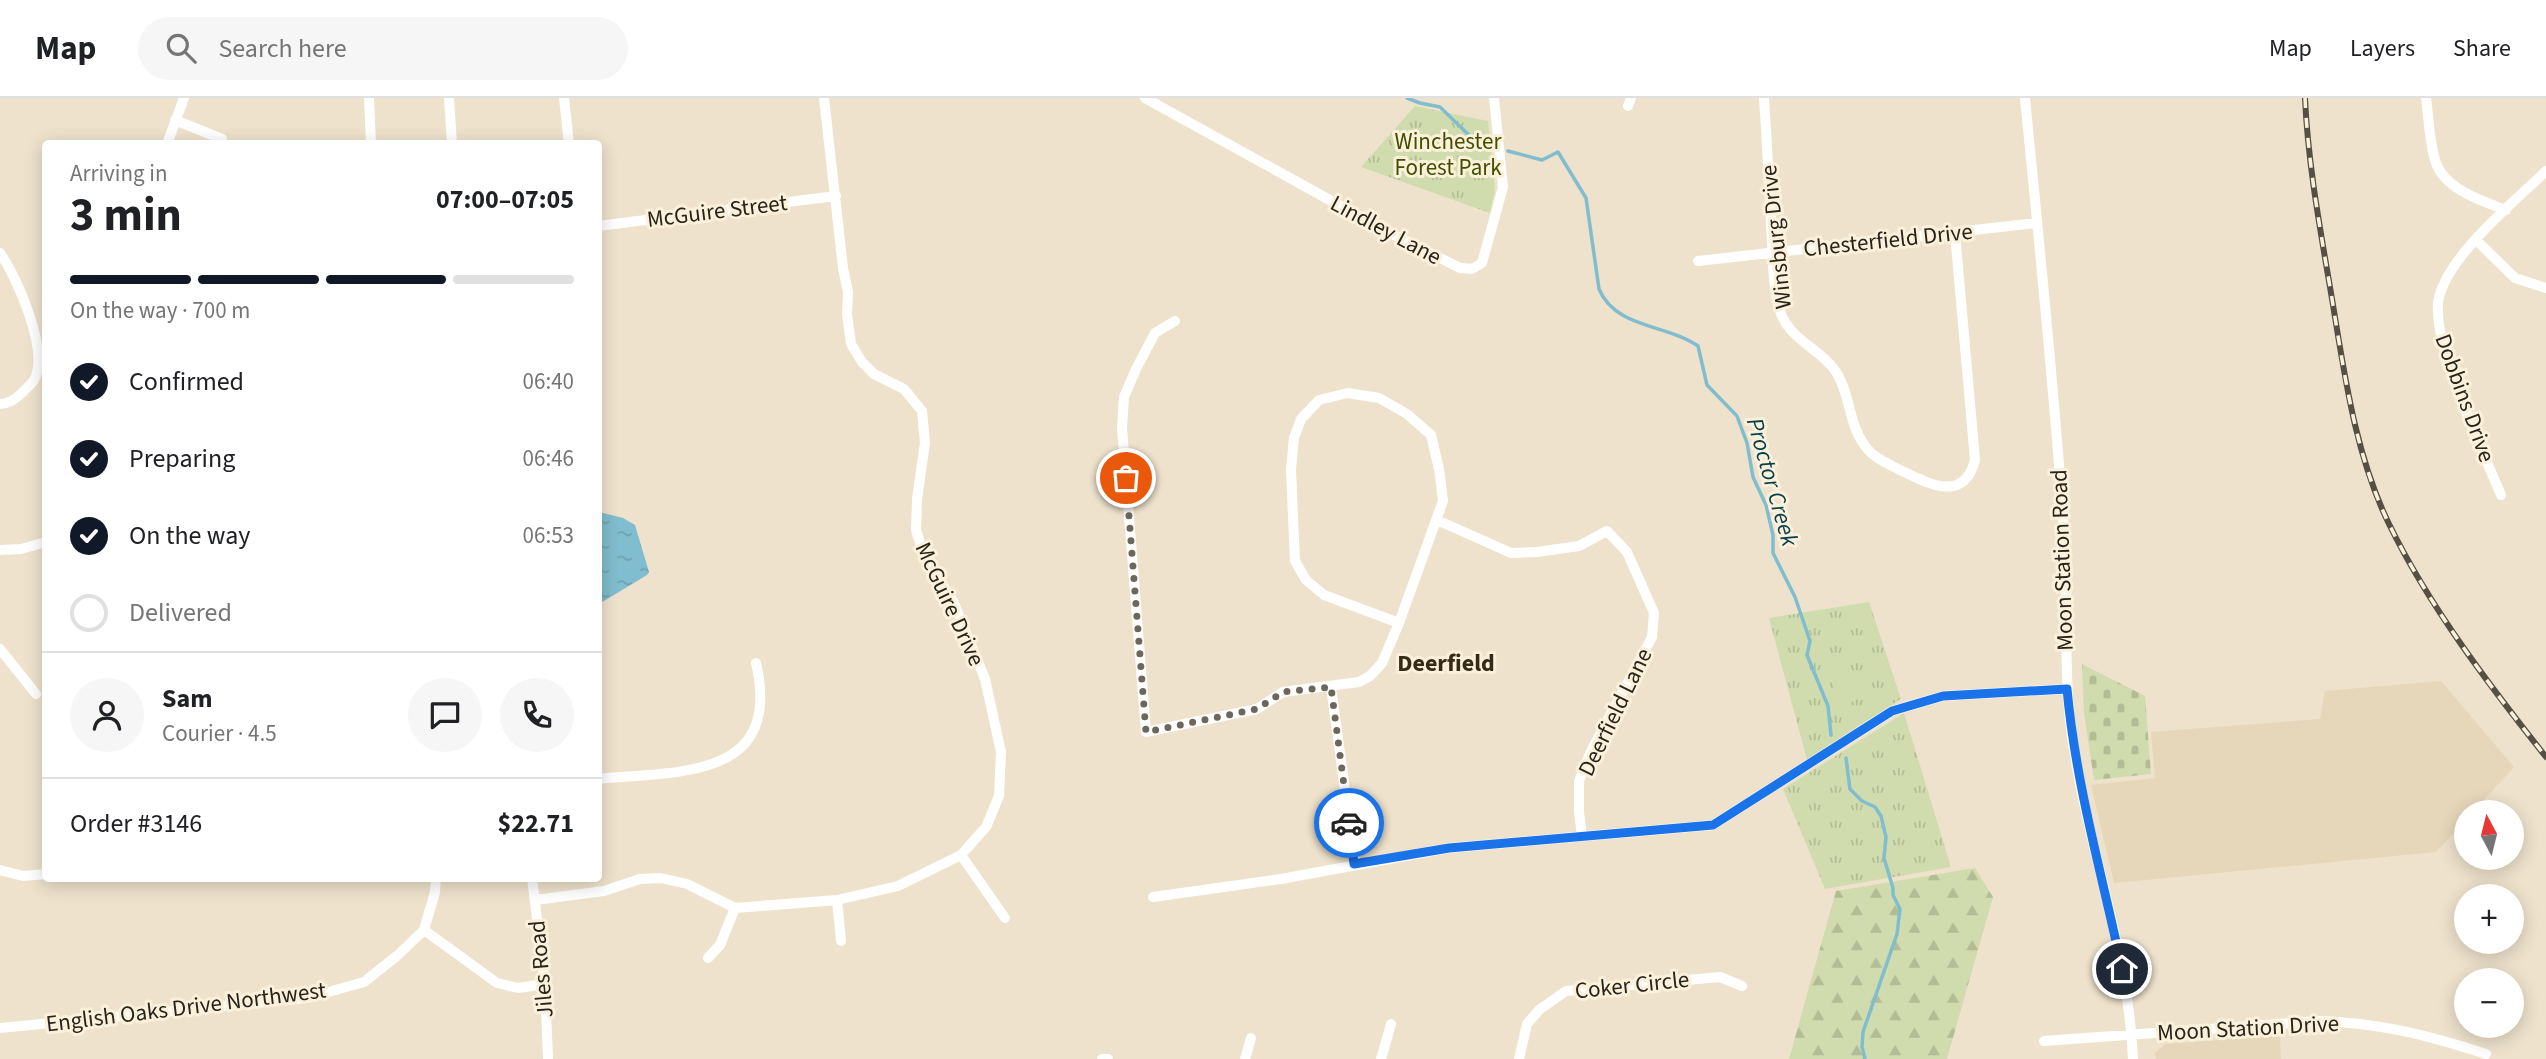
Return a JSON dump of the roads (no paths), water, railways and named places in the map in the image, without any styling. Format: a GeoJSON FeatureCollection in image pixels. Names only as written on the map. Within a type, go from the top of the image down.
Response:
{"type":"FeatureCollection","features":[{"type":"Feature","properties":{"kind":"street"},"geometry":{"type":"LineString","coordinates":[[168,140],[184,98]]}},
{"type":"Feature","properties":{"kind":"street"},"geometry":{"type":"LineString","coordinates":[[369,98],[371,140]]}},
{"type":"Feature","properties":{"kind":"street"},"geometry":{"type":"LineString","coordinates":[[449,98],[452,140]]}},
{"type":"Feature","properties":{"kind":"street"},"geometry":{"type":"LineString","coordinates":[[564,98],[569,140]]}},
{"type":"Feature","properties":{"kind":"street","name":"McGuire Drive"},"geometry":{"type":"LineString","coordinates":[[735,908],[837,900],[898,886],[961,855],[986,827],[999,796],[1001,752],[985,679],[953,601],[924,556],[916,530],[917,499],[925,443],[922,411],[904,389],[874,373],[862,362],[850,344],[848,292],[824,98]]}},
{"type":"Feature","properties":{"kind":"street","name":"Lindley Lane"},"geometry":{"type":"LineString","coordinates":[[1145,98],[1384,230],[1460,268],[1472,269],[1482,262],[1503,187],[1494,98]]}},
{"type":"Feature","properties":{"kind":"street","name":"Winsburg Drive"},"geometry":{"type":"LineString","coordinates":[[1764,98],[1773,253],[1780,309],[1785,322],[1839,377],[1857,432],[1870,452],[1928,483],[1944,487],[1953,486],[1969,475],[1975,460],[1955,233]]}},
{"type":"Feature","properties":{"kind":"street","name":"Moon Station Road"},"geometry":{"type":"LineString","coordinates":[[2025,98],[2065,534],[2067,689],[2083,806],[2114,933],[2132,1035],[2133,1059]]}},
{"type":"Feature","properties":{"kind":"street"},"geometry":{"type":"LineString","coordinates":[[2426,98],[2436,163],[2444,176],[2468,194],[2506,210]]}},
{"type":"Feature","properties":{"kind":"street"},"geometry":{"type":"LineString","coordinates":[[175,120],[222,139]]}},
{"type":"Feature","properties":{"kind":"street","name":"Dobbins Drive"},"geometry":{"type":"LineString","coordinates":[[2501,495],[2445,356],[2438,330],[2439,297],[2460,259],[2476,240],[2546,171]]}},
{"type":"Feature","properties":{"kind":"street","name":"McGuire Street"},"geometry":{"type":"LineString","coordinates":[[602,225],[835,196]]}},
{"type":"Feature","properties":{"kind":"street","name":"Chesterfield Drive"},"geometry":{"type":"LineString","coordinates":[[1698,261],[2037,223]]}},
{"type":"Feature","properties":{"kind":"street"},"geometry":{"type":"LineString","coordinates":[[2476,240],[2515,278],[2546,288]]}},
{"type":"Feature","properties":{"kind":"street"},"geometry":{"type":"LineString","coordinates":[[0,253],[12,270],[26,300],[39,356],[35,379],[19,396],[4,405],[0,404]]}},
{"type":"Feature","properties":{"kind":"street"},"geometry":{"type":"LineString","coordinates":[[1175,321],[1156,333],[1124,397],[1122,428],[1146,732],[1257,709],[1283,692],[1359,682],[1370,676],[1382,663],[1399,623],[1443,500],[1431,435],[1407,414],[1378,398],[1348,393],[1320,400],[1301,419],[1294,438],[1291,470],[1295,561],[1306,580],[1324,595],[1399,623]]}},
{"type":"Feature","properties":{"kind":"street","name":"Deerfield Lane"},"geometry":{"type":"LineString","coordinates":[[1437,520],[1511,553],[1579,546],[1607,531],[1627,552],[1654,613],[1652,637],[1591,751],[1579,782],[1582,836]]}},
{"type":"Feature","properties":{"kind":"street"},"geometry":{"type":"LineString","coordinates":[[0,551],[42,543]]}},
{"type":"Feature","properties":{"kind":"street"},"geometry":{"type":"LineString","coordinates":[[0,649],[36,694]]}},
{"type":"Feature","properties":{"kind":"street"},"geometry":{"type":"LineString","coordinates":[[602,779],[701,768],[736,754],[754,730],[761,706],[762,688],[756,663]]}},
{"type":"Feature","properties":{"kind":"street"},"geometry":{"type":"LineString","coordinates":[[1331,687],[1354,864]]}},
{"type":"Feature","properties":{"kind":"street"},"geometry":{"type":"LineString","coordinates":[[1153,897],[1281,879],[1449,848],[1713,825],[1884,714],[1931,698],[2067,689]]}},
{"type":"Feature","properties":{"kind":"street"},"geometry":{"type":"LineString","coordinates":[[961,855],[1005,918]]}},
{"type":"Feature","properties":{"kind":"street"},"geometry":{"type":"LineString","coordinates":[[0,870],[23,876],[42,874]]}},
{"type":"Feature","properties":{"kind":"street"},"geometry":{"type":"LineString","coordinates":[[535,900],[604,891],[640,879],[661,878],[687,884],[735,908],[720,946],[708,958]]}},
{"type":"Feature","properties":{"kind":"street","name":"English Oaks Drive Northwest"},"geometry":{"type":"LineString","coordinates":[[0,1028],[307,998],[364,982],[424,930],[436,882]]}},
{"type":"Feature","properties":{"kind":"street","name":"Jiles Road"},"geometry":{"type":"LineString","coordinates":[[533,882],[545,984],[548,1059]]}},
{"type":"Feature","properties":{"kind":"street"},"geometry":{"type":"LineString","coordinates":[[837,900],[841,941]]}},
{"type":"Feature","properties":{"kind":"street"},"geometry":{"type":"LineString","coordinates":[[424,930],[498,983],[518,988],[545,984]]}},
{"type":"Feature","properties":{"kind":"street","name":"Coker Circle"},"geometry":{"type":"LineString","coordinates":[[1519,1059],[1527,1024],[1539,1010],[1566,990],[1720,976],[1742,986]]}},
{"type":"Feature","properties":{"kind":"street","name":"Moon Station Drive"},"geometry":{"type":"LineString","coordinates":[[2044,1041],[2298,1022],[2353,1022],[2404,1029],[2486,1054]]}},
{"type":"Feature","properties":{"kind":"street"},"geometry":{"type":"LineString","coordinates":[[1381,1059],[1391,1024]]}},
{"type":"Feature","properties":{"kind":"street"},"geometry":{"type":"LineString","coordinates":[[1245,1059],[1251,1038]]}},
{"type":"Feature","properties":{"kind":"street"},"geometry":{"type":"LineString","coordinates":[[1101,1059],[1108,1059]]}},
{"type":"Feature","properties":{"kind":"water"},"geometry":{"type":"Polygon","coordinates":[[[602,513],[623,518],[635,525],[649,572],[602,602],[602,513]]]}},
{"type":"Feature","properties":{"kind":"waterway","name":"Proctor Creek"},"geometry":{"type":"LineString","coordinates":[[1407,98],[1440,107],[1474,140],[1491,145]]}},
{"type":"Feature","properties":{"kind":"waterway","name":"Proctor Creek"},"geometry":{"type":"LineString","coordinates":[[1508,151],[1542,160],[1558,152],[1586,198],[1599,289],[1607,302],[1630,319],[1698,346],[1707,385],[1737,416],[1747,443],[1753,477],[1766,505],[1773,535],[1773,553],[1795,597],[1810,641],[1807,655],[1828,706],[1831,735]]}},
{"type":"Feature","properties":{"kind":"waterway","name":"Proctor Creek"},"geometry":{"type":"LineString","coordinates":[[1846,758],[1850,789],[1862,801],[1875,807],[1881,816],[1886,837],[1884,858],[1893,895],[1900,909],[1897,934],[1863,1032],[1862,1047],[1865,1059]]}},
{"type":"Feature","properties":{"kind":"railway"},"geometry":{"type":"LineString","coordinates":[[2305,98],[2315,196],[2346,381],[2359,440],[2377,497],[2405,555],[2441,615],[2546,757]]}},
{"type":"Feature","properties":{"kind":"district","name":"Deerfield"},"geometry":{"type":"Point","coordinates":[1446,663]}},
{"type":"Feature","properties":{"kind":"park label","name":"Winchester Forest Park"},"geometry":{"type":"Point","coordinates":[1448,154]}}]}
